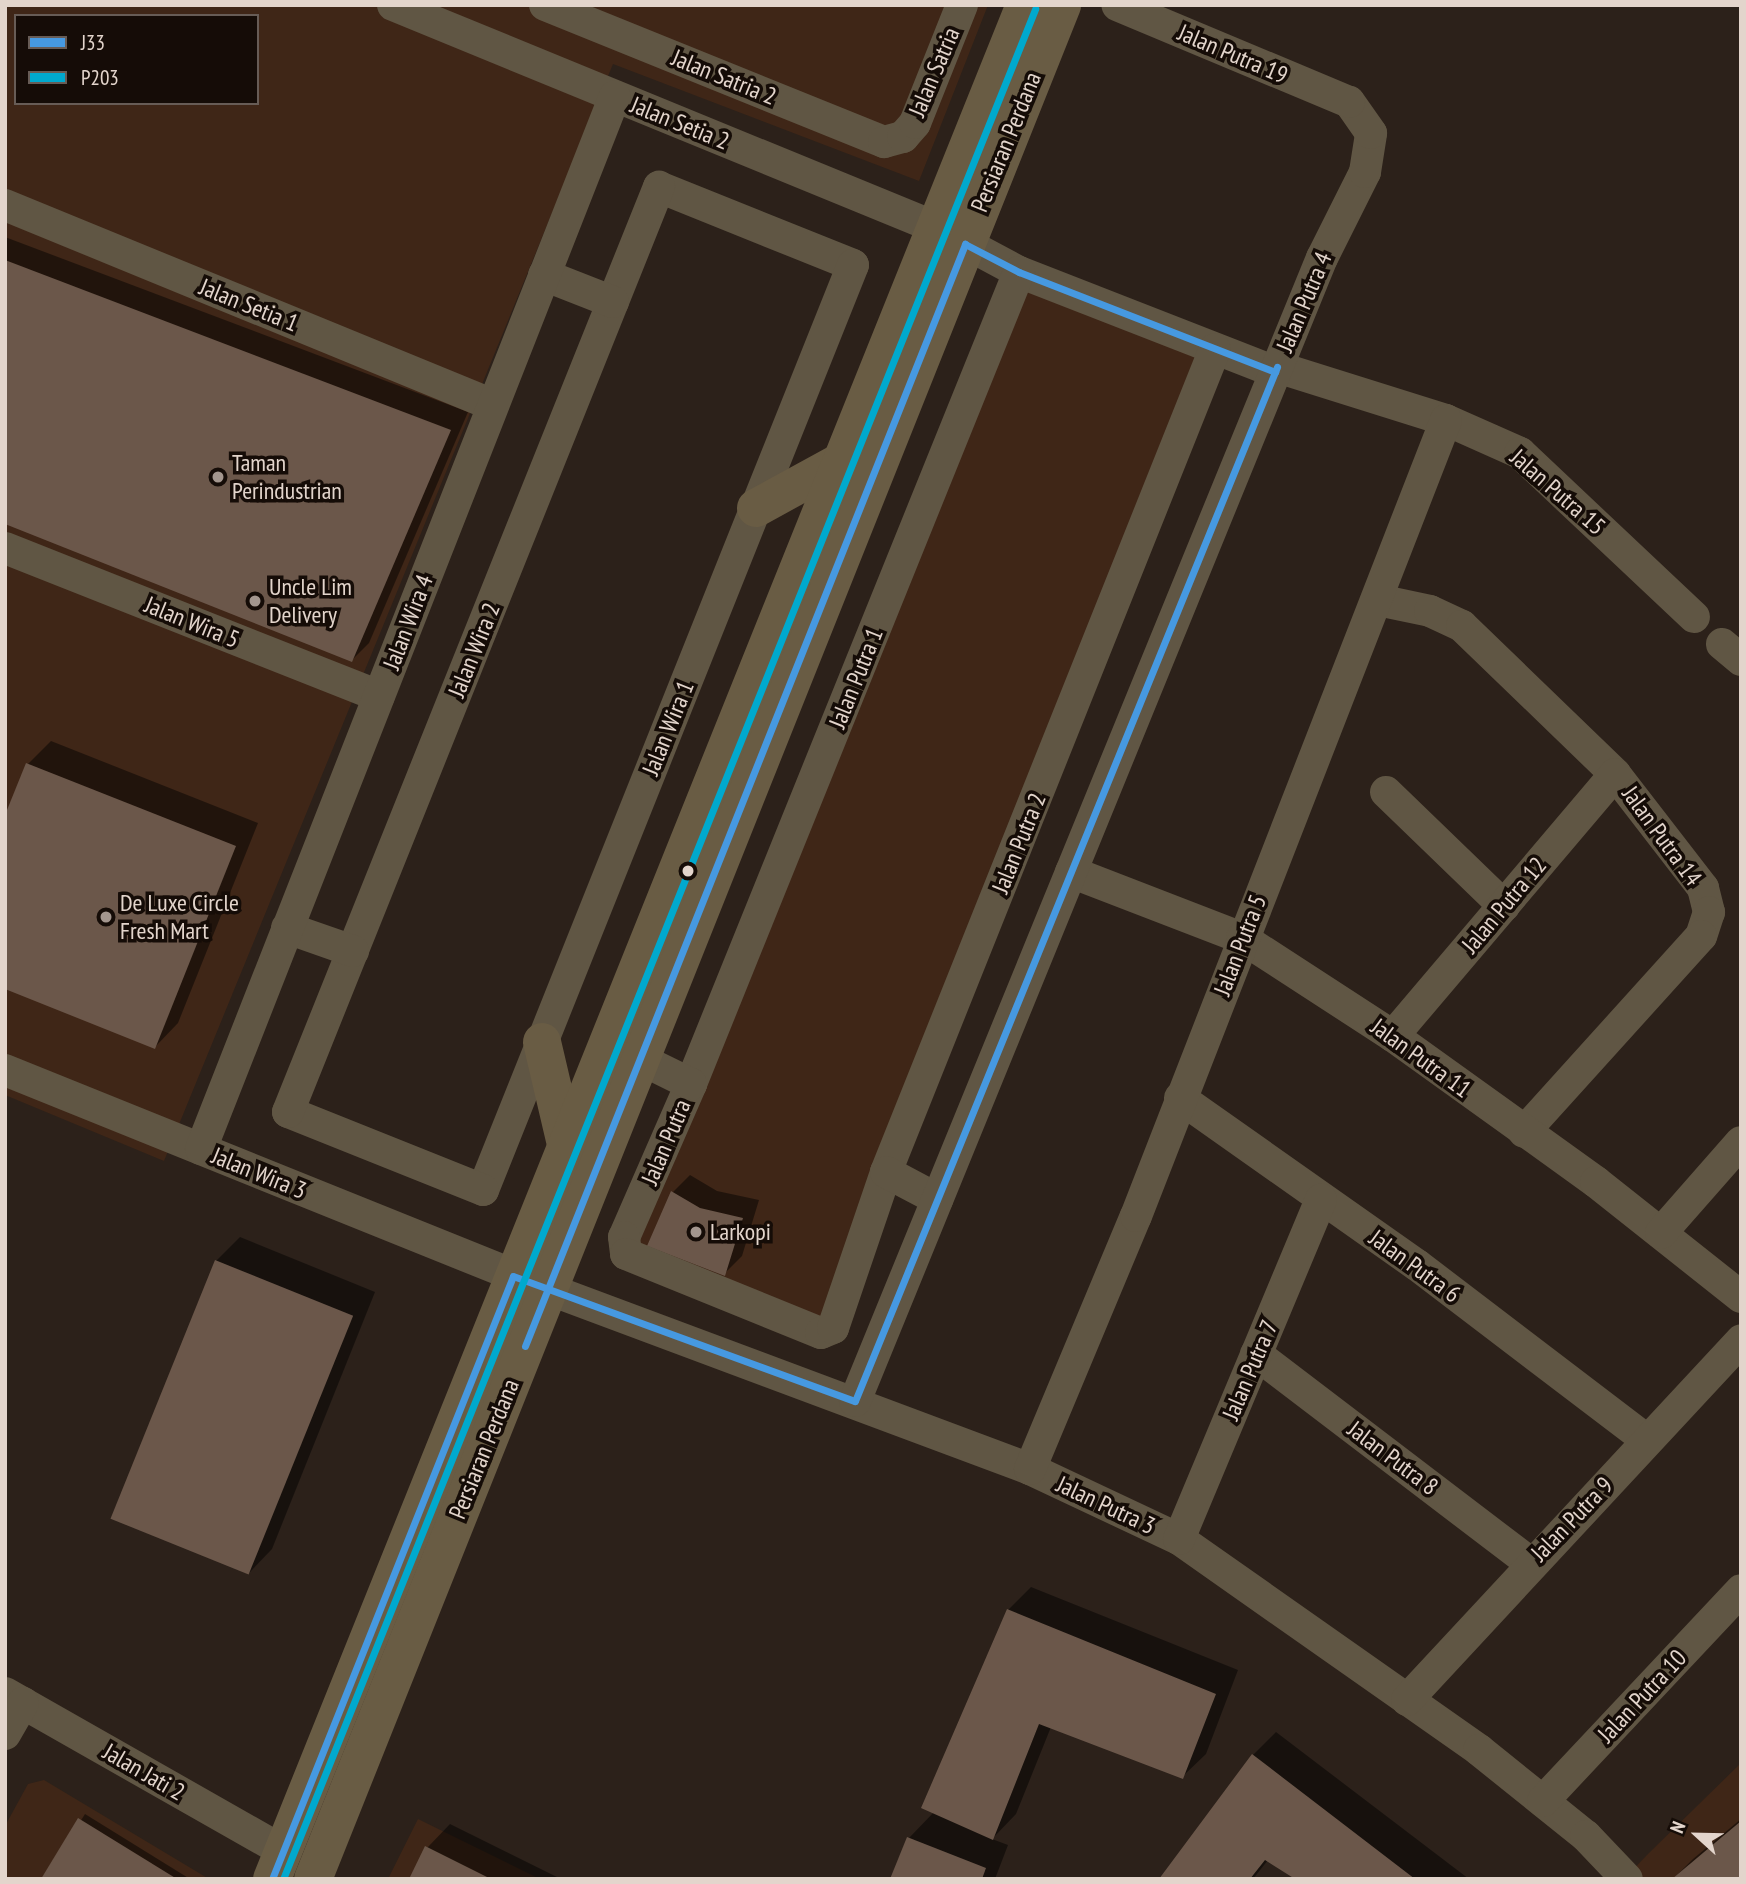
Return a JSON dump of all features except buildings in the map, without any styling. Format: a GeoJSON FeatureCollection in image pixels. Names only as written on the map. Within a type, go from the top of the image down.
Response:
{"type":"FeatureCollection","features":[{"type":"Feature","properties":{"kind":"main road","name":"Persiaran Perdana"},"geometry":{"type":"LineString","coordinates":[[277,1865],[531,1283],[640,1059],[950,236],[1025,5]]}},
{"type":"Feature","properties":{"kind":"main road","name":"Persiaran Perdana"},"geometry":{"type":"LineString","coordinates":[[313,1879],[531,1283],[566,1144],[840,462],[1062,5]]}},
{"type":"Feature","properties":{"kind":"main road"},"geometry":{"type":"LineString","coordinates":[[756,508],[840,462]]}},
{"type":"Feature","properties":{"kind":"main road"},"geometry":{"type":"LineString","coordinates":[[542,1042],[566,1144]]}},
{"type":"Feature","properties":{"kind":"street","name":"Jalan Setia 2"},"geometry":{"type":"LineString","coordinates":[[393,5],[950,236],[1019,271]]}},
{"type":"Feature","properties":{"kind":"street","name":"Jalan Satria 2"},"geometry":{"type":"LineString","coordinates":[[545,5],[884,142],[903,137]]}},
{"type":"Feature","properties":{"kind":"street","name":"Jalan Satria"},"geometry":{"type":"LineString","coordinates":[[903,137],[915,123],[962,5]]}},
{"type":"Feature","properties":{"kind":"street","name":"Jalan Putra 19"},"geometry":{"type":"LineString","coordinates":[[1117,5],[1349,102]]}},
{"type":"Feature","properties":{"kind":"street","name":"Jalan Wira 4"},"geometry":{"type":"LineString","coordinates":[[201,1149],[615,96]]}},
{"type":"Feature","properties":{"kind":"street","name":"Jalan Putra 4"},"geometry":{"type":"LineString","coordinates":[[855,1401],[1322,258],[1365,172],[1371,133],[1349,102]]}},
{"type":"Feature","properties":{"kind":"street","name":"Jalan Wira 1"},"geometry":{"type":"LineString","coordinates":[[483,1190],[853,265],[659,187]]}},
{"type":"Feature","properties":{"kind":"street","name":"Jalan Wira 2"},"geometry":{"type":"LineString","coordinates":[[483,1190],[288,1112],[659,187]]}},
{"type":"Feature","properties":{"kind":"street","name":"Jalan Setia 1"},"geometry":{"type":"LineString","coordinates":[[5,205],[493,405]]}},
{"type":"Feature","properties":{"kind":"street"},"geometry":{"type":"LineString","coordinates":[[1019,271],[1215,349],[1276,370]]}},
{"type":"Feature","properties":{"kind":"street","name":"Jalan Putra 1"},"geometry":{"type":"LineString","coordinates":[[691,1084],[1019,271]]}},
{"type":"Feature","properties":{"kind":"street"},"geometry":{"type":"LineString","coordinates":[[544,275],[613,302]]}},
{"type":"Feature","properties":{"kind":"street","name":"Jalan Putra 2"},"geometry":{"type":"LineString","coordinates":[[821,1333],[833,1328],[886,1172],[1215,349]]}},
{"type":"Feature","properties":{"kind":"street","name":"Jalan Putra 15"},"geometry":{"type":"LineString","coordinates":[[1276,370],[1446,420],[1520,453],[1694,617]]}},
{"type":"Feature","properties":{"kind":"street","name":"Jalan Putra 5"},"geometry":{"type":"LineString","coordinates":[[1030,1469],[1378,600],[1446,420]]}},
{"type":"Feature","properties":{"kind":"street","name":"Jalan Wira 5"},"geometry":{"type":"LineString","coordinates":[[5,548],[379,696]]}},
{"type":"Feature","properties":{"kind":"street","name":"Jalan Putra 14"},"geometry":{"type":"LineString","coordinates":[[1378,600],[1430,611],[1462,626],[1615,774],[1703,888],[1709,912],[1701,936],[1524,1132]]}},
{"type":"Feature","properties":{"kind":"street","name":"Jalan Putra 12"},"geometry":{"type":"LineString","coordinates":[[1393,1036],[1615,774]]}},
{"type":"Feature","properties":{"kind":"street"},"geometry":{"type":"LineString","coordinates":[[1386,792],[1504,906]]}},
{"type":"Feature","properties":{"kind":"street","name":"Jalan Putra 11"},"geometry":{"type":"LineString","coordinates":[[1071,872],[1242,938],[1393,1036],[1661,1233],[1741,1297]]}},
{"type":"Feature","properties":{"kind":"street"},"geometry":{"type":"LineString","coordinates":[[288,928],[353,951]]}},
{"type":"Feature","properties":{"kind":"street","name":"Jalan Putra"},"geometry":{"type":"LineString","coordinates":[[640,1059],[691,1084],[624,1237],[626,1254],[821,1333]]}},
{"type":"Feature","properties":{"kind":"street","name":"Jalan Wira 3"},"geometry":{"type":"LineString","coordinates":[[5,1070],[531,1283]]}},
{"type":"Feature","properties":{"kind":"street","name":"Jalan Putra 6"},"geometry":{"type":"LineString","coordinates":[[1180,1098],[1321,1200],[1417,1265],[1647,1440]]}},
{"type":"Feature","properties":{"kind":"street"},"geometry":{"type":"LineString","coordinates":[[1661,1233],[1741,1142]]}},
{"type":"Feature","properties":{"kind":"street"},"geometry":{"type":"LineString","coordinates":[[886,1172],[937,1199]]}},
{"type":"Feature","properties":{"kind":"street","name":"Jalan Putra 7"},"geometry":{"type":"LineString","coordinates":[[1179,1539],[1321,1200]]}},
{"type":"Feature","properties":{"kind":"street","name":"Jalan Putra 3"},"geometry":{"type":"LineString","coordinates":[[531,1283],[855,1401],[1030,1469],[1179,1539],[1407,1700],[1543,1801],[1625,1875]]}},
{"type":"Feature","properties":{"kind":"street","name":"Jalan Putra 9"},"geometry":{"type":"LineString","coordinates":[[1407,1700],[1530,1563],[1741,1340]]}},
{"type":"Feature","properties":{"kind":"street","name":"Jalan Putra 8"},"geometry":{"type":"LineString","coordinates":[[1256,1354],[1530,1563]]}},
{"type":"Feature","properties":{"kind":"street","name":"Jalan Putra 10"},"geometry":{"type":"LineString","coordinates":[[1543,1801],[1741,1590]]}},
{"type":"Feature","properties":{"kind":"street"},"geometry":{"type":"LineString","coordinates":[[5,1734],[14,1698]]}},
{"type":"Feature","properties":{"kind":"street","name":"Jalan Jati 2"},"geometry":{"type":"LineString","coordinates":[[14,1698],[277,1865]]}},
{"type":"Feature","properties":{"kind":"shaded area"},"geometry":{"type":"Polygon","coordinates":[[[5,5],[988,5],[919,181],[613,64],[164,1161],[5,1095],[5,5]]]}},
{"type":"Feature","properties":{"kind":"shaded area"},"geometry":{"type":"Polygon","coordinates":[[[1012,260],[1225,346],[823,1342],[610,1256],[1012,260]]]}},
{"type":"Feature","properties":{"kind":"shaded area"},"geometry":{"type":"Polygon","coordinates":[[[1741,1763],[1741,1879],[1624,1879],[1648,1854],[1741,1763]]]}},
{"type":"Feature","properties":{"kind":"shaded area"},"geometry":{"type":"Polygon","coordinates":[[[44,1780],[209,1879],[5,1879],[5,1826],[28,1784],[44,1780]]]}},
{"type":"Feature","properties":{"kind":"shaded area"},"geometry":{"type":"Polygon","coordinates":[[[418,1819],[540,1879],[388,1879],[418,1819]]]}},
{"type":"Feature","properties":{"kind":"transit line","name":"P203"},"geometry":{"type":"LineString","coordinates":[[283,1879],[1035,9]]}},
{"type":"Feature","properties":{"kind":"transit line","name":"J33"},"geometry":{"type":"LineString","coordinates":[[965,244],[1019,272],[1275,372]]}},
{"type":"Feature","properties":{"kind":"transit line","name":"J33"},"geometry":{"type":"LineString","coordinates":[[525,1346],[965,244]]}},
{"type":"Feature","properties":{"kind":"transit line","name":"J33"},"geometry":{"type":"LineString","coordinates":[[272,1879],[513,1276],[855,1401],[1277,367]]}},
{"type":"Feature","properties":{"kind":"place","name":"Taman Perindustrian"},"geometry":{"type":"Point","coordinates":[218,477]}},
{"type":"Feature","properties":{"kind":"place","name":"Uncle Lim Delivery"},"geometry":{"type":"Point","coordinates":[255,601]}},
{"type":"Feature","properties":{"kind":"place","name":"De Luxe Circle Fresh Mart"},"geometry":{"type":"Point","coordinates":[106,917]}},
{"type":"Feature","properties":{"kind":"place","name":"Larkopi"},"geometry":{"type":"Point","coordinates":[696,1232]}}]}
